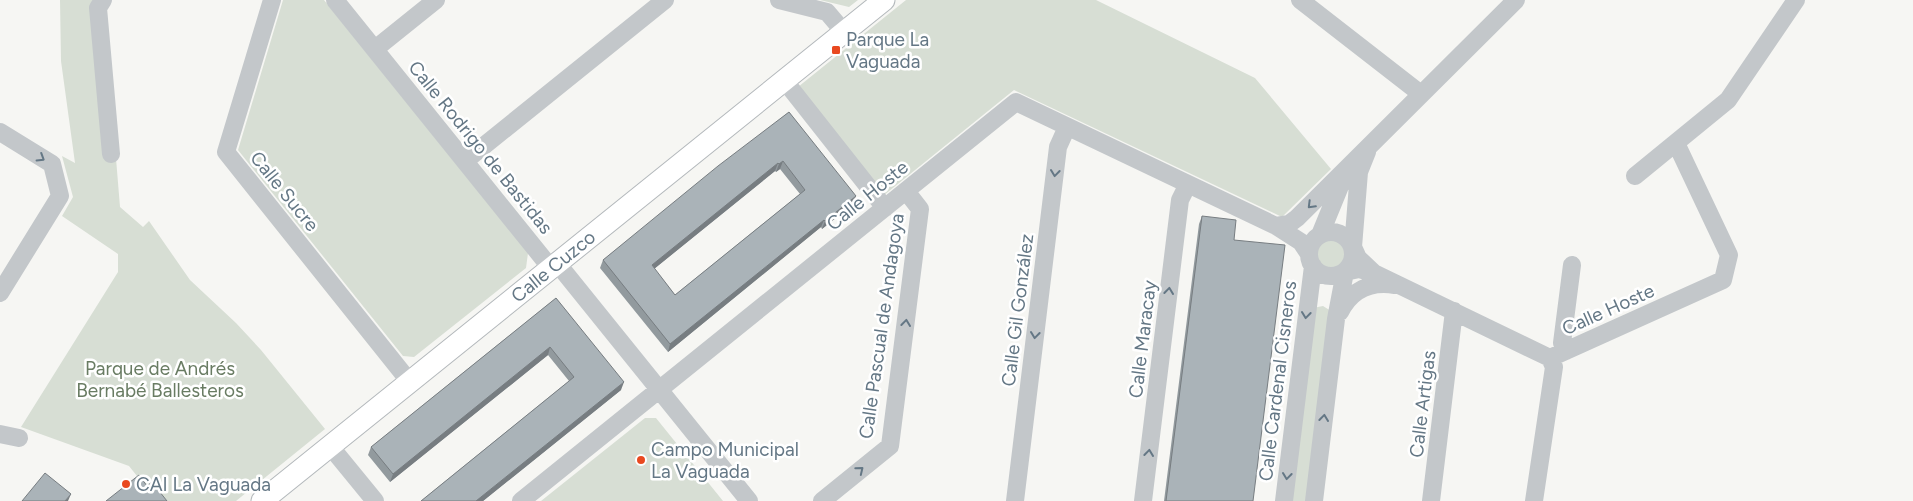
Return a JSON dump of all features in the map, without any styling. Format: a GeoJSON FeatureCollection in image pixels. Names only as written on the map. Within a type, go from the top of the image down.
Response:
{"type":"FeatureCollection","features":[{"type":"Feature","properties":{"kind":"main road","name":"Calle Cuzco"},"geometry":{"type":"LineString","coordinates":[[262,501],[884,0]]}},
{"type":"Feature","properties":{"kind":"street"},"geometry":{"type":"LineString","coordinates":[[103,0],[98,8],[111,154]]}},
{"type":"Feature","properties":{"kind":"street","name":"Calle Sucre"},"geometry":{"type":"LineString","coordinates":[[272,0],[226,152],[409,381]]}},
{"type":"Feature","properties":{"kind":"street","name":"Calle Rodrigo de Bastidas"},"geometry":{"type":"LineString","coordinates":[[335,0],[546,262],[557,263],[749,501]]}},
{"type":"Feature","properties":{"kind":"street"},"geometry":{"type":"LineString","coordinates":[[375,49],[436,0]]}},
{"type":"Feature","properties":{"kind":"street"},"geometry":{"type":"LineString","coordinates":[[465,162],[665,0]]}},
{"type":"Feature","properties":{"kind":"street"},"geometry":{"type":"LineString","coordinates":[[779,0],[827,12],[844,32]]}},
{"type":"Feature","properties":{"kind":"street"},"geometry":{"type":"LineString","coordinates":[[1300,0],[1421,94]]}},
{"type":"Feature","properties":{"kind":"street"},"geometry":{"type":"LineString","coordinates":[[1349,177],[1354,258],[1345,272],[1330,276],[1320,274],[1311,260],[1312,243],[1320,234],[1340,186],[1361,164],[1370,145],[1516,0]]}},
{"type":"Feature","properties":{"kind":"street"},"geometry":{"type":"LineString","coordinates":[[1635,176],[1728,100],[1796,0]]}},
{"type":"Feature","properties":{"kind":"street"},"geometry":{"type":"LineString","coordinates":[[784,80],[885,208]]}},
{"type":"Feature","properties":{"kind":"street","name":"Calle Hoste"},"geometry":{"type":"LineString","coordinates":[[521,501],[1016,102],[1276,226],[1301,242],[1311,260]]}},
{"type":"Feature","properties":{"kind":"street","name":"Calle Gil González"},"geometry":{"type":"LineString","coordinates":[[1015,501],[1058,147],[1067,127]]}},
{"type":"Feature","properties":{"kind":"street"},"geometry":{"type":"LineString","coordinates":[[0,132],[52,164],[60,196],[0,293]]}},
{"type":"Feature","properties":{"kind":"street","name":"Calle Hoste"},"geometry":{"type":"LineString","coordinates":[[1345,272],[1359,269],[1374,273],[1454,311],[1558,354],[1724,280],[1730,255],[1676,143]]}},
{"type":"Feature","properties":{"kind":"street"},"geometry":{"type":"LineString","coordinates":[[1276,226],[1284,226],[1293,221],[1349,177]]}},
{"type":"Feature","properties":{"kind":"street","name":"Calle Maracay"},"geometry":{"type":"LineString","coordinates":[[1143,501],[1180,200],[1188,184]]}},
{"type":"Feature","properties":{"kind":"street","name":"Calle Pascual de Andagoya"},"geometry":{"type":"LineString","coordinates":[[822,501],[890,446],[920,209],[906,191]]}},
{"type":"Feature","properties":{"kind":"street","name":"Calle Hoste"},"geometry":{"type":"LineString","coordinates":[[1276,226],[1320,234]]}},
{"type":"Feature","properties":{"kind":"street"},"geometry":{"type":"LineString","coordinates":[[1320,234],[1337,232],[1346,237],[1353,247]]}},
{"type":"Feature","properties":{"kind":"street","name":"Calle Hoste"},"geometry":{"type":"LineString","coordinates":[[1353,247],[1361,262],[1374,273]]}},
{"type":"Feature","properties":{"kind":"street","name":"Calle Cardenal Cisneros"},"geometry":{"type":"LineString","coordinates":[[1284,501],[1311,260]]}},
{"type":"Feature","properties":{"kind":"street"},"geometry":{"type":"LineString","coordinates":[[1534,501],[1554,367],[1562,343],[1572,265]]}},
{"type":"Feature","properties":{"kind":"street"},"geometry":{"type":"LineString","coordinates":[[1314,501],[1336,319],[1345,272]]}},
{"type":"Feature","properties":{"kind":"street"},"geometry":{"type":"LineString","coordinates":[[1336,319],[1350,297],[1367,286],[1386,284],[1409,289]]}},
{"type":"Feature","properties":{"kind":"street","name":"Calle Artigas"},"geometry":{"type":"LineString","coordinates":[[1431,501],[1454,311]]}},
{"type":"Feature","properties":{"kind":"street"},"geometry":{"type":"LineString","coordinates":[[0,434],[19,438]]}},
{"type":"Feature","properties":{"kind":"street"},"geometry":{"type":"LineString","coordinates":[[330,446],[375,501]]}},
{"type":"Feature","properties":{"kind":"green space","name":"Parque de Andrés Bernabé Ballesteros"},"geometry":{"type":"Polygon","coordinates":[[[60,0],[103,0],[120,207],[143,227],[149,221],[190,280],[236,323],[261,350],[325,429],[236,501],[157,501],[129,466],[21,427],[118,272],[118,254],[62,216],[73,197],[62,156],[75,163],[61,61],[60,0]]]}},
{"type":"Feature","properties":{"kind":"green space"},"geometry":{"type":"Polygon","coordinates":[[[283,0],[324,0],[528,253],[526,268],[414,357],[403,356],[238,150],[283,0]]]}},
{"type":"Feature","properties":{"kind":"green space"},"geometry":{"type":"Polygon","coordinates":[[[820,0],[858,0],[849,7],[820,0]]]}},
{"type":"Feature","properties":{"kind":"green space"},"geometry":{"type":"Polygon","coordinates":[[[906,0],[1096,0],[1255,78],[1331,169],[1282,217],[1014,90],[878,200],[793,91],[906,0]]]}},
{"type":"Feature","properties":{"kind":"green space"},"geometry":{"type":"Polygon","coordinates":[[[1326,232],[1337,232],[1347,237],[1352,263],[1335,276],[1320,274],[1310,248],[1316,238],[1326,232]]]}},
{"type":"Feature","properties":{"kind":"green space"},"geometry":{"type":"Polygon","coordinates":[[[1323,306],[1331,311],[1314,501],[1284,501],[1313,308],[1323,306]]]}},
{"type":"Feature","properties":{"kind":"green space","name":"Campo Municipal La Vaguada"},"geometry":{"type":"Polygon","coordinates":[[[645,418],[656,418],[723,501],[541,501],[645,418]]]}},
{"type":"Feature","properties":{"kind":"building"},"geometry":{"type":"Polygon","coordinates":[[[789,112],[856,196],[670,344],[603,260],[718,166],[789,112]],[[783,161],[778,163],[652,265],[675,295],[805,190],[783,161]]]}},
{"type":"Feature","properties":{"kind":"building"},"geometry":{"type":"Polygon","coordinates":[[[1202,216],[1236,220],[1234,240],[1285,245],[1253,501],[1166,501],[1202,216]]]}},
{"type":"Feature","properties":{"kind":"building"},"geometry":{"type":"Polygon","coordinates":[[[556,298],[624,382],[476,501],[421,501],[574,377],[550,347],[393,474],[371,447],[556,298]]]}},
{"type":"Feature","properties":{"kind":"building"},"geometry":{"type":"Polygon","coordinates":[[[45,473],[71,494],[65,501],[22,501],[45,473]]]}},
{"type":"Feature","properties":{"kind":"building"},"geometry":{"type":"Polygon","coordinates":[[[139,475],[147,486],[152,482],[167,501],[106,501],[139,475]]]}},
{"type":"Feature","properties":{"kind":"place","name":"Parque La Vaguada"},"geometry":{"type":"Point","coordinates":[836,50]}},
{"type":"Feature","properties":{"kind":"place","name":"Campo Municipal La Vaguada"},"geometry":{"type":"Point","coordinates":[641,460]}},
{"type":"Feature","properties":{"kind":"place","name":"CAI La Vaguada"},"geometry":{"type":"Point","coordinates":[126,484]}}]}
